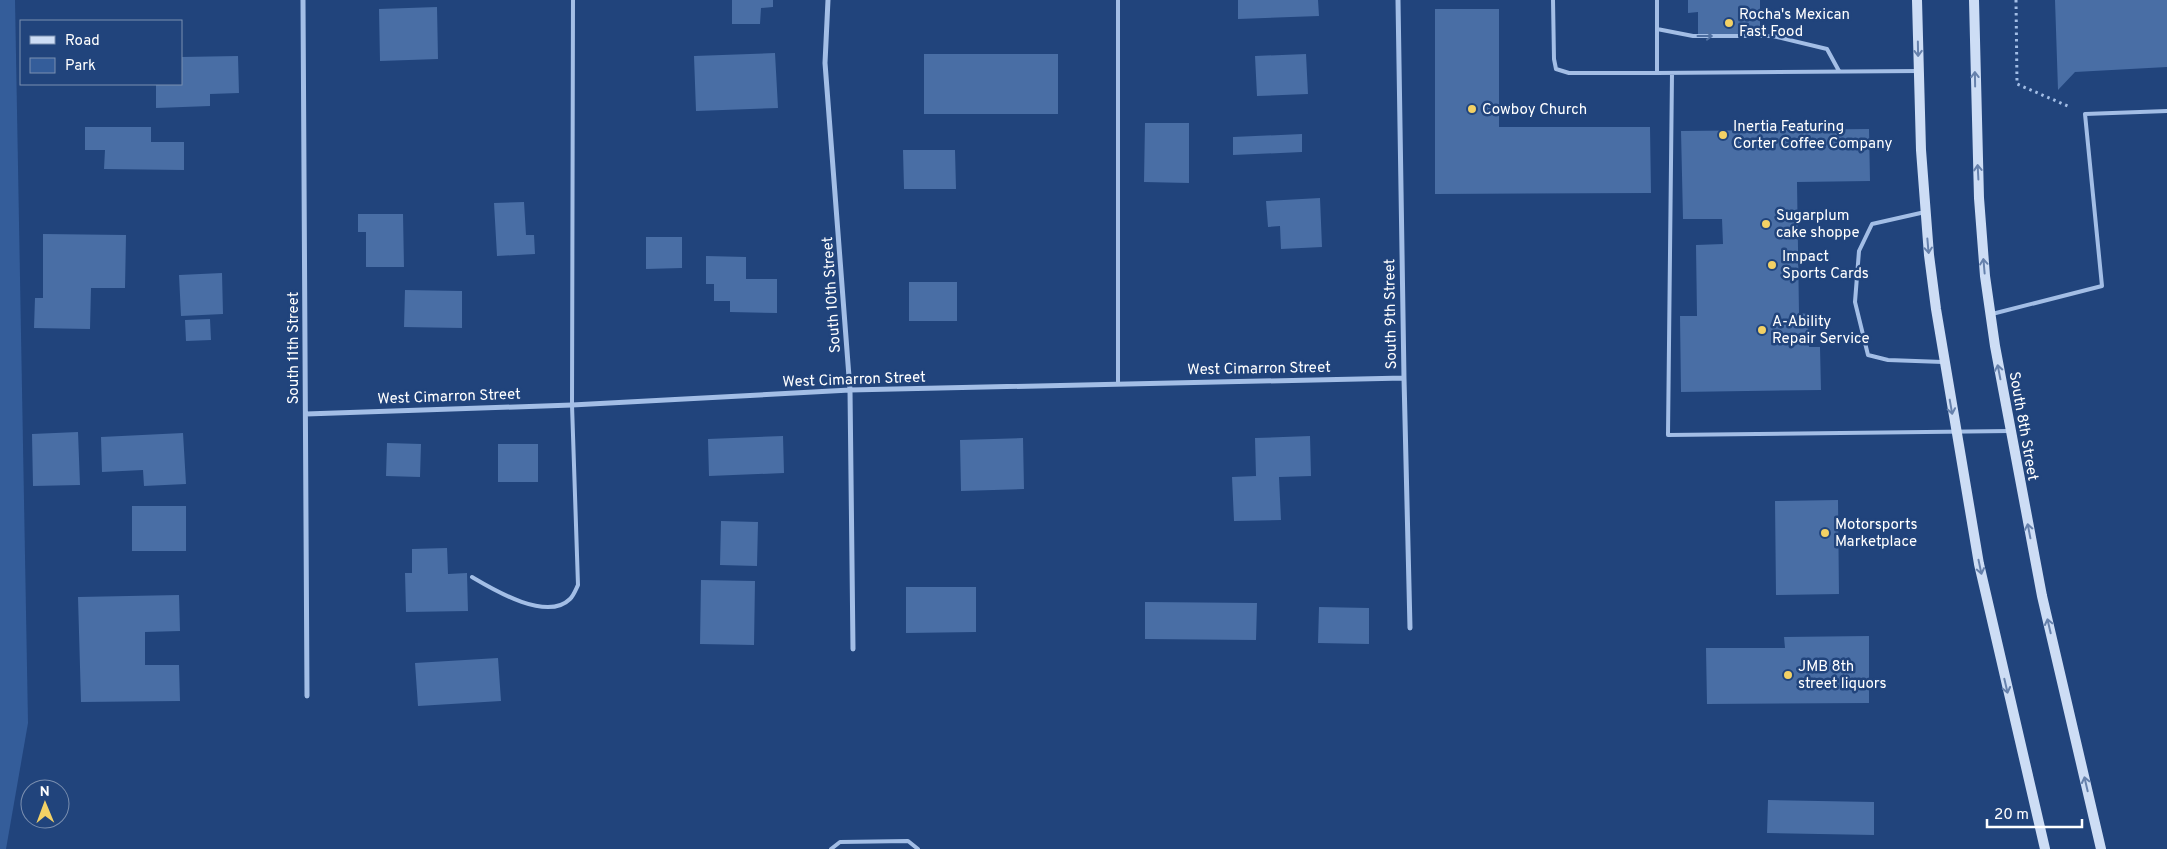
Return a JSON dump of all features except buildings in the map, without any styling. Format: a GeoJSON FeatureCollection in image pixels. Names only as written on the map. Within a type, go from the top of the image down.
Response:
{"type":"FeatureCollection","features":[{"type":"Feature","properties":{"kind":"main road"},"geometry":{"type":"LineString","coordinates":[[1917,0],[1921,150],[1925,212],[1930,264],[1944,362],[1981,573],[2045,849]]}},
{"type":"Feature","properties":{"kind":"main road","name":"South 8th Street"},"geometry":{"type":"LineString","coordinates":[[1974,0],[1978,171],[1982,248],[1990,314],[2010,431],[2042,596],[2101,849]]}},
{"type":"Feature","properties":{"kind":"street","name":"South 11th Street"},"geometry":{"type":"LineString","coordinates":[[303,0],[307,696]]}},
{"type":"Feature","properties":{"kind":"street","name":"South 10th Street"},"geometry":{"type":"LineString","coordinates":[[828,0],[825,63],[850,390],[853,649]]}},
{"type":"Feature","properties":{"kind":"street","name":"South 9th Street"},"geometry":{"type":"LineString","coordinates":[[1398,0],[1410,628]]}},
{"type":"Feature","properties":{"kind":"street","name":"West Cimarron Street"},"geometry":{"type":"LineString","coordinates":[[306,414],[572,405],[850,390],[1404,378]]}},
{"type":"Feature","properties":{"kind":"lane"},"geometry":{"type":"LineString","coordinates":[[472,577],[499,593],[525,603],[549,608],[570,600],[578,585],[572,405],[574,0]]}},
{"type":"Feature","properties":{"kind":"lane"},"geometry":{"type":"LineString","coordinates":[[1118,0],[1118,384]]}},
{"type":"Feature","properties":{"kind":"lane"},"geometry":{"type":"LineString","coordinates":[[1553,0],[1554,59],[1556,69],[1569,73],[1919,71]]}},
{"type":"Feature","properties":{"kind":"lane"},"geometry":{"type":"LineString","coordinates":[[1657,0],[1657,73]]}},
{"type":"Feature","properties":{"kind":"lane"},"geometry":{"type":"LineString","coordinates":[[1657,29],[1692,36],[1773,36],[1827,49],[1839,72]]}},
{"type":"Feature","properties":{"kind":"lane"},"geometry":{"type":"LineString","coordinates":[[1672,73],[1668,435],[2010,431]]}},
{"type":"Feature","properties":{"kind":"lane"},"geometry":{"type":"LineString","coordinates":[[1990,314],[2102,286],[2085,114],[2167,111]]}},
{"type":"Feature","properties":{"kind":"lane"},"geometry":{"type":"LineString","coordinates":[[1925,212],[1872,224],[1859,251],[1855,302],[1868,355],[1888,360],[1944,362]]}},
{"type":"Feature","properties":{"kind":"lane"},"geometry":{"type":"LineString","coordinates":[[831,849],[840,842],[908,841],[918,849]]}},
{"type":"Feature","properties":{"kind":"path"},"geometry":{"type":"LineString","coordinates":[[2016,0],[2017,84],[2085,114]]}},
{"type":"Feature","properties":{"kind":"green space"},"geometry":{"type":"Polygon","coordinates":[[[0,0],[15,0],[28,723],[6,849],[0,849],[0,0]]]}},
{"type":"Feature","properties":{"kind":"place","name":"Rocha's Mexican Fast Food"},"geometry":{"type":"Point","coordinates":[1729,23]}},
{"type":"Feature","properties":{"kind":"place","name":"Cowboy Church"},"geometry":{"type":"Point","coordinates":[1472,109]}},
{"type":"Feature","properties":{"kind":"place","name":"Inertia Featuring Corter Coffee Company"},"geometry":{"type":"Point","coordinates":[1723,135]}},
{"type":"Feature","properties":{"kind":"place","name":"Sugarplum cake shoppe"},"geometry":{"type":"Point","coordinates":[1766,224]}},
{"type":"Feature","properties":{"kind":"place","name":"Impact Sports Cards"},"geometry":{"type":"Point","coordinates":[1772,265]}},
{"type":"Feature","properties":{"kind":"place","name":"A-Ability Repair Service"},"geometry":{"type":"Point","coordinates":[1762,330]}},
{"type":"Feature","properties":{"kind":"place","name":"Motorsports Marketplace"},"geometry":{"type":"Point","coordinates":[1825,533]}},
{"type":"Feature","properties":{"kind":"place","name":"JMB 8th street liquors"},"geometry":{"type":"Point","coordinates":[1788,675]}}]}
